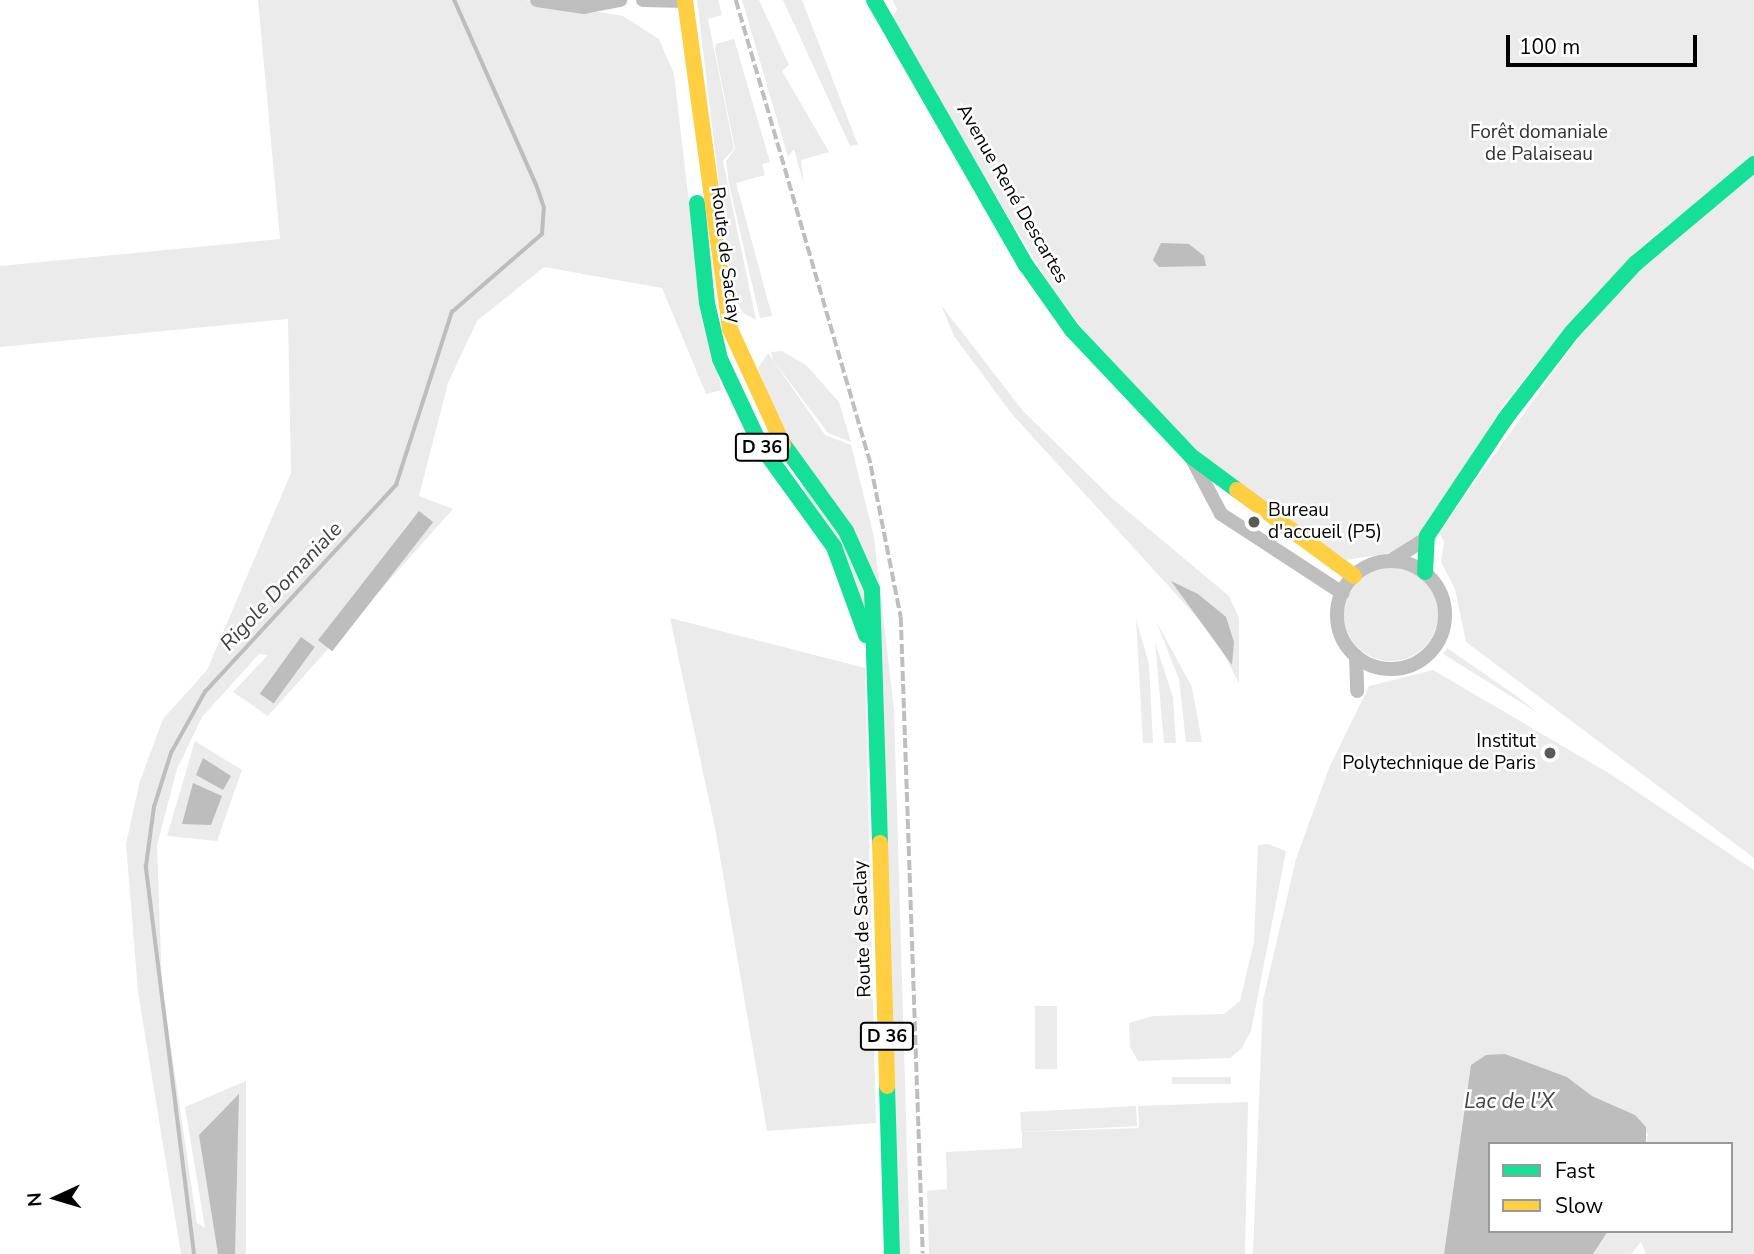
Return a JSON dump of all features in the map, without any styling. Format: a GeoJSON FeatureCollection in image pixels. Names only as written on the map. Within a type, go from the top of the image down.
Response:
{"type":"FeatureCollection","features":[{"type":"Feature","properties":{"kind":"street"},"geometry":{"type":"LineString","coordinates":[[537,0],[584,7],[620,0]]}},
{"type":"Feature","properties":{"kind":"street"},"geometry":{"type":"LineString","coordinates":[[643,0],[678,1]]}},
{"type":"Feature","properties":{"kind":"street","name":"Avenue René Descartes"},"geometry":{"type":"LineString","coordinates":[[874,0],[1043,292],[1133,400],[1191,456],[1354,576]]}},
{"type":"Feature","properties":{"kind":"street","name":"Route de Saclay"},"geometry":{"type":"LineString","coordinates":[[678,1],[705,289],[720,359],[761,446],[834,547],[863,624],[876,686],[892,1254]]}},
{"type":"Feature","properties":{"kind":"street"},"geometry":{"type":"LineString","coordinates":[[1426,539],[1425,572],[1445,606],[1442,634],[1418,662],[1384,669],[1357,691],[1356,656],[1339,627],[1342,593],[1354,576],[1391,561],[1426,539],[1505,419],[1572,332],[1675,227],[1754,164]]}},
{"type":"Feature","properties":{"kind":"street","name":"Avenue René Descartes"},"geometry":{"type":"LineString","coordinates":[[1191,456],[1221,514],[1342,593]]}},
{"type":"Feature","properties":{"kind":"street"},"geometry":{"type":"LineString","coordinates":[[1391,561],[1425,572]]}},
{"type":"Feature","properties":{"kind":"street"},"geometry":{"type":"LineString","coordinates":[[1356,656],[1384,669]]}},
{"type":"Feature","properties":{"kind":"green space"},"geometry":{"type":"Polygon","coordinates":[[[258,0],[525,0],[623,16],[659,39],[674,74],[699,289],[722,390],[706,394],[662,288],[544,267],[477,321],[448,383],[419,496],[453,509],[268,716],[233,692],[268,655],[259,654],[202,717],[177,769],[157,845],[162,987],[197,1223],[205,1228],[185,1107],[246,1081],[246,1254],[181,1254],[138,992],[126,844],[140,781],[163,719],[207,670],[291,473],[288,319],[0,347],[0,266],[280,239],[258,0]]]}},
{"type":"Feature","properties":{"kind":"green space"},"geometry":{"type":"Polygon","coordinates":[[[697,0],[718,0],[722,15],[708,19],[734,149],[723,161],[756,320],[743,313],[732,293],[697,0]]]}},
{"type":"Feature","properties":{"kind":"green space"},"geometry":{"type":"Polygon","coordinates":[[[742,0],[759,0],[789,65],[782,71],[829,152],[801,160],[804,185],[794,149],[788,157],[742,0]]]}},
{"type":"Feature","properties":{"kind":"green space"},"geometry":{"type":"Polygon","coordinates":[[[783,0],[802,0],[858,145],[850,146],[783,0]]]}},
{"type":"Feature","properties":{"kind":"green space","name":"Forêt domaniale de Palaiseau"},"geometry":{"type":"Polygon","coordinates":[[[892,0],[1754,0],[1754,164],[1650,238],[1585,305],[1506,401],[1418,540],[1391,553],[1346,560],[1232,482],[1130,388],[1055,294],[891,21],[897,9],[892,0]]]}},
{"type":"Feature","properties":{"kind":"green space"},"geometry":{"type":"Polygon","coordinates":[[[734,39],[770,162],[762,164],[765,175],[736,183],[772,316],[760,318],[729,184],[726,161],[735,149],[715,50],[716,44],[734,39]]]}},
{"type":"Feature","properties":{"kind":"green space"},"geometry":{"type":"Polygon","coordinates":[[[1754,174],[1754,858],[1466,642],[1455,589],[1441,562],[1444,542],[1439,532],[1578,338],[1637,271],[1754,174]]]}},
{"type":"Feature","properties":{"kind":"green space"},"geometry":{"type":"Polygon","coordinates":[[[941,305],[1023,411],[1113,499],[1229,596],[1239,618],[1239,683],[1214,636],[1011,413],[954,336],[941,305]]]}},
{"type":"Feature","properties":{"kind":"green space"},"geometry":{"type":"Polygon","coordinates":[[[782,351],[806,365],[839,402],[851,442],[828,433],[773,360],[771,352],[782,351]]]}},
{"type":"Feature","properties":{"kind":"green space"},"geometry":{"type":"Polygon","coordinates":[[[768,353],[825,435],[851,445],[874,537],[894,709],[910,1254],[896,1254],[882,670],[776,423],[758,368],[768,353]]]}},
{"type":"Feature","properties":{"kind":"green space"},"geometry":{"type":"Polygon","coordinates":[[[1382,567],[1400,567],[1425,580],[1435,596],[1438,614],[1435,632],[1425,648],[1400,661],[1382,661],[1357,648],[1344,623],[1344,605],[1357,580],[1382,567]]]}},
{"type":"Feature","properties":{"kind":"green space"},"geometry":{"type":"Polygon","coordinates":[[[670,618],[865,668],[876,1123],[767,1131],[715,828],[670,618]]]}},
{"type":"Feature","properties":{"kind":"green space"},"geometry":{"type":"Polygon","coordinates":[[[1136,619],[1149,664],[1153,743],[1143,743],[1136,619]]]}},
{"type":"Feature","properties":{"kind":"green space"},"geometry":{"type":"Polygon","coordinates":[[[1156,621],[1192,687],[1202,742],[1186,742],[1179,679],[1156,621]]]}},
{"type":"Feature","properties":{"kind":"green space"},"geometry":{"type":"Polygon","coordinates":[[[1155,642],[1173,697],[1176,743],[1164,743],[1155,642]]]}},
{"type":"Feature","properties":{"kind":"green space"},"geometry":{"type":"Polygon","coordinates":[[[1447,648],[1518,697],[1538,713],[1443,654],[1447,648]]]}},
{"type":"Feature","properties":{"kind":"green space"},"geometry":{"type":"Polygon","coordinates":[[[1433,670],[1612,775],[1754,870],[1754,1254],[1646,1254],[1641,1242],[1631,1254],[1593,1254],[1606,1233],[1733,1233],[1733,1142],[1646,1142],[1648,1135],[1635,1115],[1592,1096],[1567,1077],[1505,1054],[1444,1254],[1253,1254],[1263,1000],[1296,859],[1329,768],[1369,686],[1433,670]]]}},
{"type":"Feature","properties":{"kind":"green space"},"geometry":{"type":"Polygon","coordinates":[[[195,741],[242,770],[217,841],[167,836],[195,741]]]}},
{"type":"Feature","properties":{"kind":"green space"},"geometry":{"type":"Polygon","coordinates":[[[1268,844],[1286,851],[1251,1031],[1242,1048],[1230,1058],[1138,1061],[1130,1047],[1129,1023],[1153,1016],[1224,1014],[1240,1001],[1254,942],[1258,845],[1268,844]]]}},
{"type":"Feature","properties":{"kind":"green space"},"geometry":{"type":"Polygon","coordinates":[[[1035,1006],[1057,1006],[1057,1069],[1035,1069],[1035,1006]]]}},
{"type":"Feature","properties":{"kind":"green space"},"geometry":{"type":"Polygon","coordinates":[[[1172,1077],[1231,1077],[1231,1084],[1172,1084],[1172,1077]]]}},
{"type":"Feature","properties":{"kind":"green space"},"geometry":{"type":"Polygon","coordinates":[[[1248,1102],[1245,1254],[929,1254],[927,1191],[947,1189],[946,1152],[1022,1148],[1022,1132],[1139,1128],[1138,1106],[1248,1102]]]}},
{"type":"Feature","properties":{"kind":"green space"},"geometry":{"type":"Polygon","coordinates":[[[1136,1106],[1137,1126],[1021,1132],[1020,1112],[1136,1106]]]}},
{"type":"Feature","properties":{"kind":"water"},"geometry":{"type":"Polygon","coordinates":[[[1161,243],[1189,244],[1204,256],[1206,266],[1159,267],[1153,260],[1161,243]]]}},
{"type":"Feature","properties":{"kind":"water"},"geometry":{"type":"Polygon","coordinates":[[[419,511],[433,522],[332,651],[318,640],[419,511]]]}},
{"type":"Feature","properties":{"kind":"water"},"geometry":{"type":"Polygon","coordinates":[[[1171,581],[1198,594],[1226,617],[1234,642],[1232,665],[1171,581]]]}},
{"type":"Feature","properties":{"kind":"water"},"geometry":{"type":"Polygon","coordinates":[[[301,637],[315,647],[274,704],[260,694],[301,637]]]}},
{"type":"Feature","properties":{"kind":"water"},"geometry":{"type":"Polygon","coordinates":[[[203,758],[231,776],[223,790],[196,775],[203,758]]]}},
{"type":"Feature","properties":{"kind":"water"},"geometry":{"type":"Polygon","coordinates":[[[193,783],[222,796],[211,825],[182,824],[193,783]]]}},
{"type":"Feature","properties":{"kind":"water","name":"Lac de l'X"},"geometry":{"type":"Polygon","coordinates":[[[1505,1054],[1567,1077],[1592,1096],[1635,1115],[1646,1127],[1646,1142],[1488,1142],[1488,1233],[1607,1233],[1593,1254],[1444,1254],[1471,1065],[1486,1055],[1505,1054]]]}},
{"type":"Feature","properties":{"kind":"water"},"geometry":{"type":"Polygon","coordinates":[[[239,1094],[235,1254],[218,1254],[199,1135],[239,1094]]]}},
{"type":"Feature","properties":{"kind":"waterway","name":"Rigole Domaniale"},"geometry":{"type":"LineString","coordinates":[[194,1254],[146,866],[154,807],[171,753],[205,692],[396,485],[452,312],[542,234],[544,208],[536,185],[454,0]]}},
{"type":"Feature","properties":{"kind":"railway"},"geometry":{"type":"LineString","coordinates":[[736,0],[871,466],[901,617],[923,1254]]}},
{"type":"Feature","properties":{"kind":"traffic: fast"},"geometry":{"type":"LineString","coordinates":[[874,0],[1026,265],[1072,330],[1191,456],[1237,490]]}},
{"type":"Feature","properties":{"kind":"traffic: fast"},"geometry":{"type":"LineString","coordinates":[[1425,572],[1427,536],[1505,419],[1572,332],[1636,263],[1754,164]]}},
{"type":"Feature","properties":{"kind":"traffic: fast"},"geometry":{"type":"LineString","coordinates":[[697,203],[707,303],[720,359],[761,446],[834,547],[866,635]]}},
{"type":"Feature","properties":{"kind":"traffic: fast"},"geometry":{"type":"LineString","coordinates":[[783,444],[846,531],[872,589],[880,843]]}},
{"type":"Feature","properties":{"kind":"traffic: fast"},"geometry":{"type":"LineString","coordinates":[[887,1086],[892,1254]]}},
{"type":"Feature","properties":{"kind":"traffic: slow"},"geometry":{"type":"LineString","coordinates":[[685,0],[730,329],[783,444]]}},
{"type":"Feature","properties":{"kind":"traffic: slow"},"geometry":{"type":"LineString","coordinates":[[1237,490],[1354,576]]}},
{"type":"Feature","properties":{"kind":"traffic: slow"},"geometry":{"type":"LineString","coordinates":[[880,843],[887,1086]]}},
{"type":"Feature","properties":{"kind":"place","name":"Bureau d'accueil (P5)"},"geometry":{"type":"Point","coordinates":[1254,522]}},
{"type":"Feature","properties":{"kind":"place","name":"Institut Polytechnique de Paris"},"geometry":{"type":"Point","coordinates":[1550,753]}}]}
